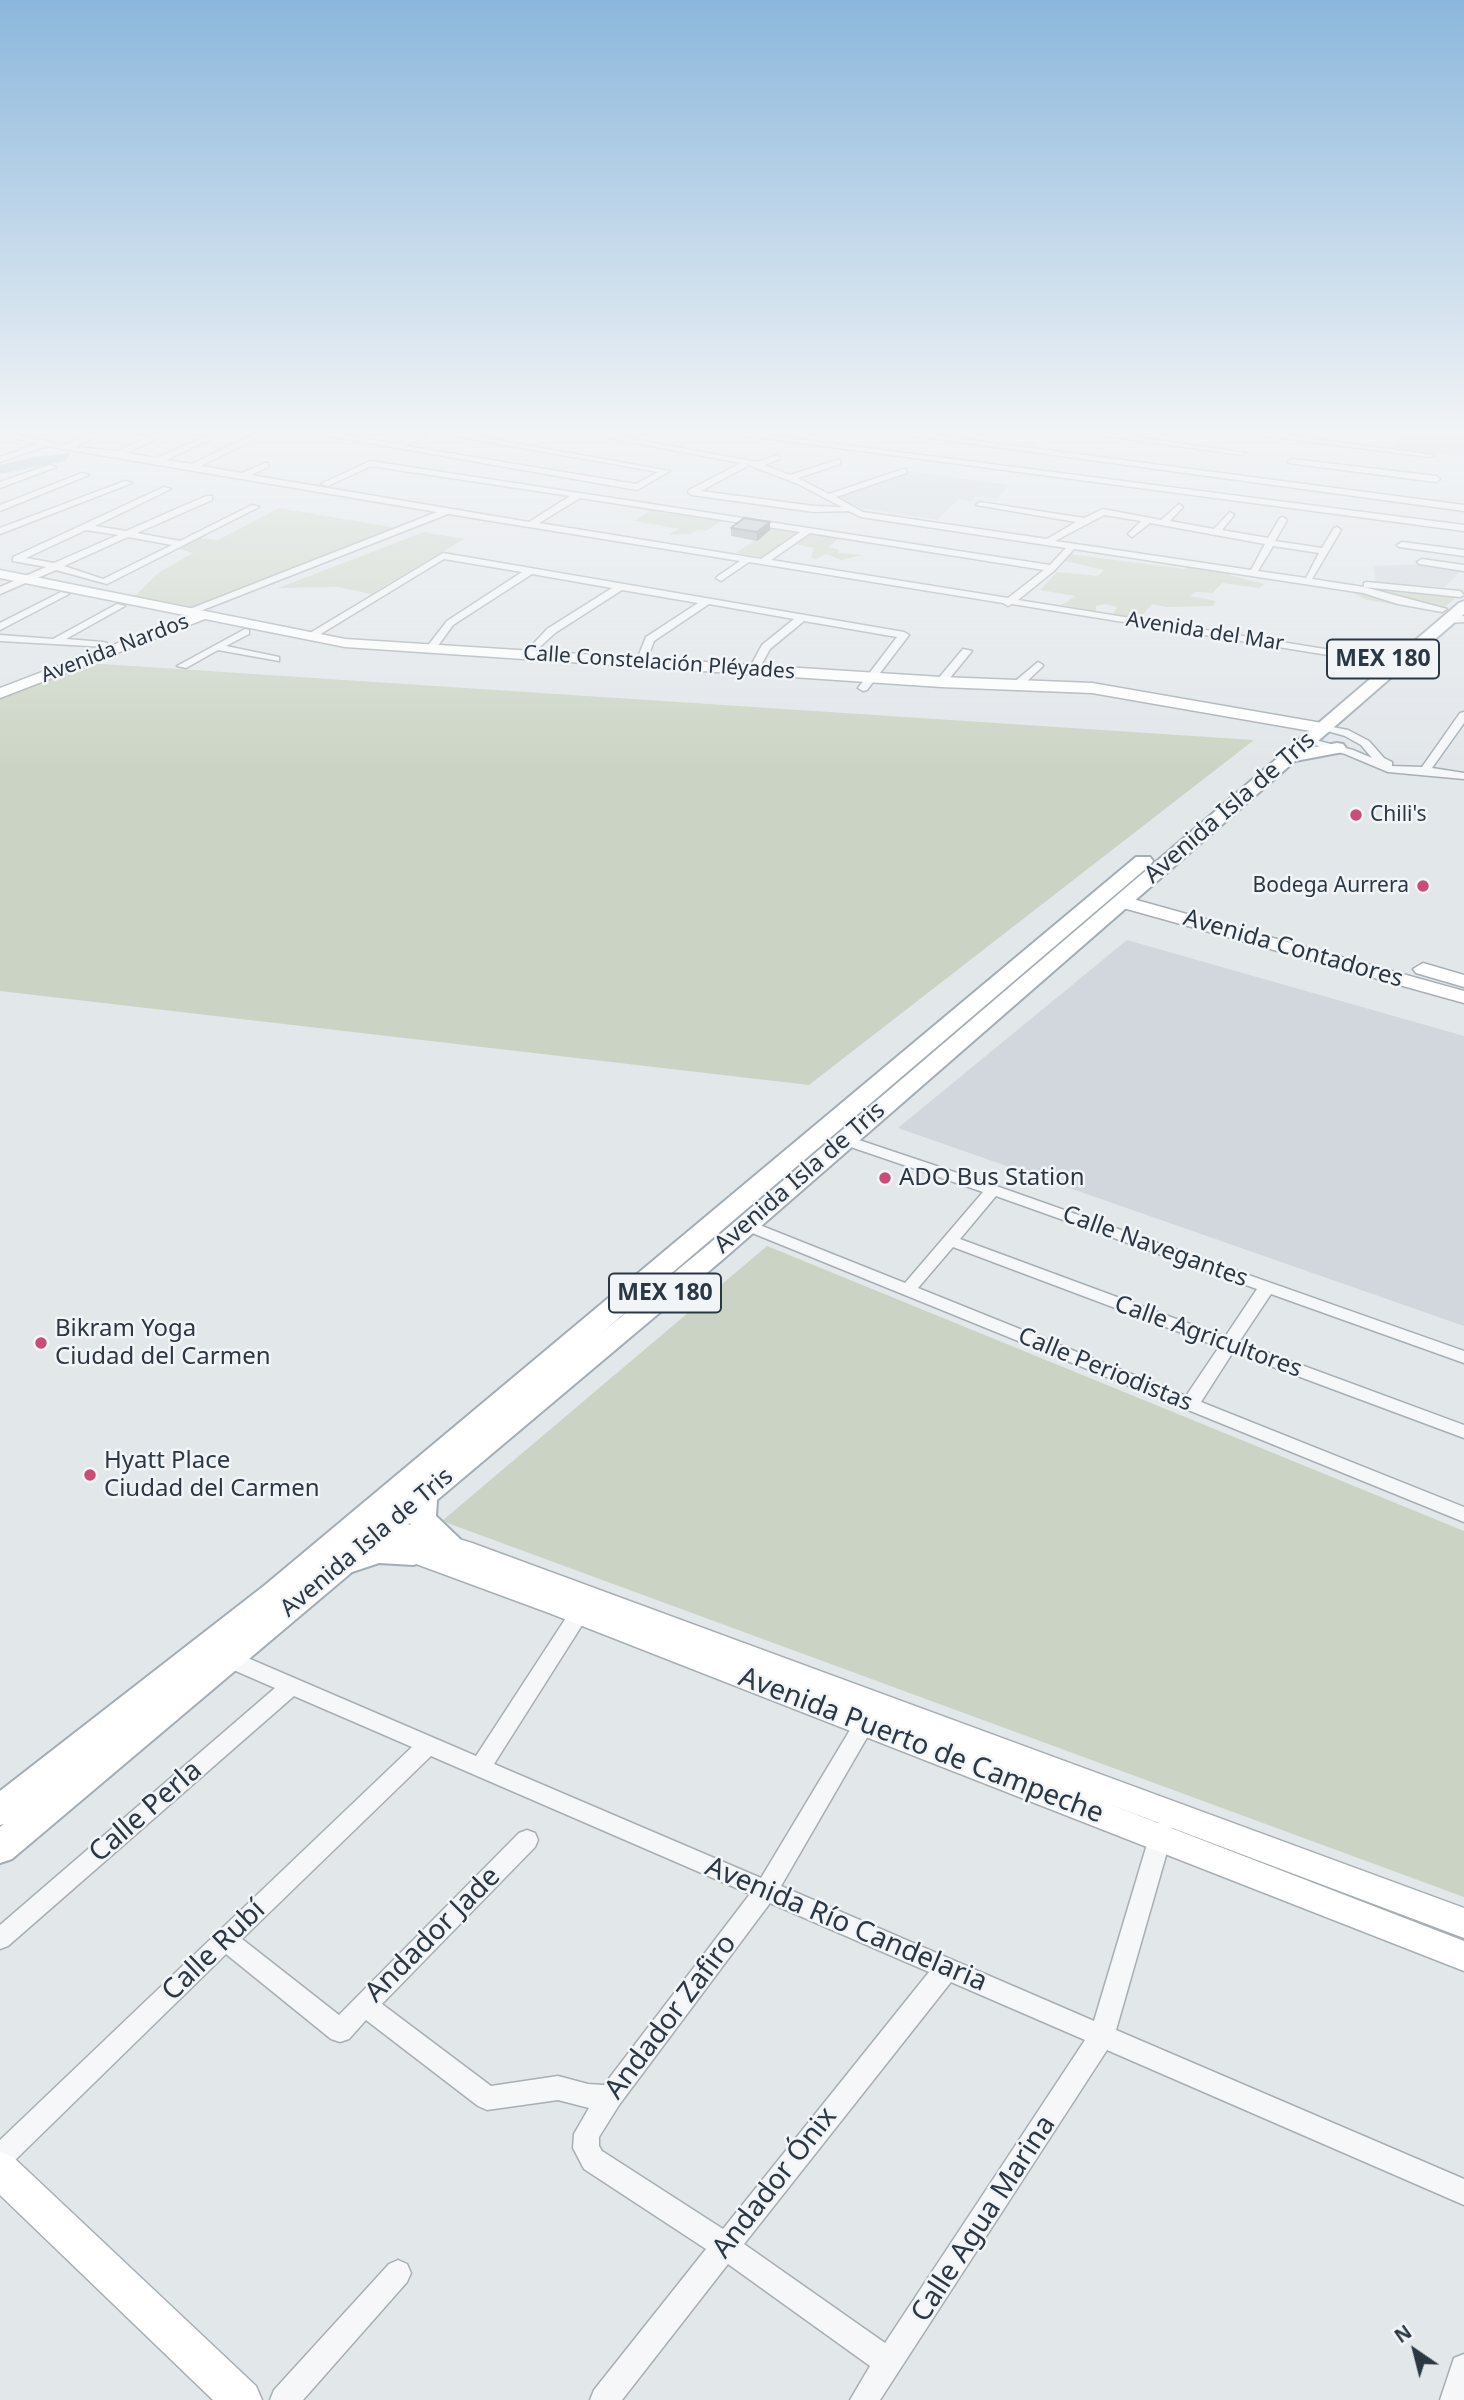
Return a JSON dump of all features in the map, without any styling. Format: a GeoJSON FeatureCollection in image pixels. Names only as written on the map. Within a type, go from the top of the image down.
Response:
{"type":"FeatureCollection","features":[{"type":"Feature","properties":{"kind":"main road","name":"Calle Constelación Pléyades"},"geometry":{"type":"LineString","coordinates":[[0,574],[13,581],[120,606],[310,636],[340,646],[431,648],[754,668],[867,683],[941,682],[1090,695],[1138,707],[1312,736]]}},
{"type":"Feature","properties":{"kind":"main road","name":"Calle Constelación Pléyades"},"geometry":{"type":"LineString","coordinates":[[13,581],[190,616],[244,632],[340,646],[867,683],[1026,690]]}},
{"type":"Feature","properties":{"kind":"main road","name":"Avenida Isla de Tris"},"geometry":{"type":"LineString","coordinates":[[0,1811],[332,1559],[382,1531],[746,1225],[1312,736],[1386,664],[1459,607]]}},
{"type":"Feature","properties":{"kind":"main road","name":"Avenida Nardos"},"geometry":{"type":"LineString","coordinates":[[0,684],[190,616]]}},
{"type":"Feature","properties":{"kind":"main road","name":"Avenida Nardos"},"geometry":{"type":"LineString","coordinates":[[0,693],[190,616]]}},
{"type":"Feature","properties":{"kind":"main road","name":"Avenida Isla de Tris"},"geometry":{"type":"LineString","coordinates":[[332,1559],[347,1532],[1312,736],[1386,664]]}},
{"type":"Feature","properties":{"kind":"main road"},"geometry":{"type":"LineString","coordinates":[[1312,736],[1348,733]]}},
{"type":"Feature","properties":{"kind":"main road","name":"Avenida Contadores"},"geometry":{"type":"LineString","coordinates":[[1129,896],[1464,981]]}},
{"type":"Feature","properties":{"kind":"main road","name":"Avenida Contadores"},"geometry":{"type":"LineString","coordinates":[[1129,896],[1464,997]]}},
{"type":"Feature","properties":{"kind":"main road"},"geometry":{"type":"LineString","coordinates":[[425,1494],[420,1506],[421,1517],[428,1528],[449,1547]]}},
{"type":"Feature","properties":{"kind":"main road"},"geometry":{"type":"LineString","coordinates":[[382,1531],[392,1495]]}},
{"type":"Feature","properties":{"kind":"main road","name":"Avenida Puerto de Campeche"},"geometry":{"type":"LineString","coordinates":[[382,1531],[392,1543],[412,1554],[584,1605]]}},
{"type":"Feature","properties":{"kind":"main road","name":"Avenida Puerto de Campeche"},"geometry":{"type":"LineString","coordinates":[[347,1532],[382,1531],[413,1535],[449,1547],[584,1605],[1164,1825],[1464,1923]]}},
{"type":"Feature","properties":{"kind":"main road"},"geometry":{"type":"LineString","coordinates":[[0,1848],[229,1658],[270,1608],[321,1562],[379,1552],[412,1554]]}},
{"type":"Feature","properties":{"kind":"main road","name":"Avenida Puerto de Campeche"},"geometry":{"type":"LineString","coordinates":[[1164,1825],[1464,1956]]}},
{"type":"Feature","properties":{"kind":"main road"},"geometry":{"type":"LineString","coordinates":[[0,2170],[242,2400]]}},
{"type":"Feature","properties":{"kind":"street"},"geometry":{"type":"LineString","coordinates":[[44,546],[16,559],[54,566],[104,582],[178,546]]}},
{"type":"Feature","properties":{"kind":"street"},"geometry":{"type":"LineString","coordinates":[[0,591],[13,581],[100,546]]}},
{"type":"Feature","properties":{"kind":"street","name":"Avenida Nardos"},"geometry":{"type":"LineString","coordinates":[[190,616],[363,546]]}},
{"type":"Feature","properties":{"kind":"street","name":"Avenida Nardos"},"geometry":{"type":"LineString","coordinates":[[190,616],[363,546]]}},
{"type":"Feature","properties":{"kind":"street","name":"Avenida del Mar"},"geometry":{"type":"LineString","coordinates":[[660,546],[746,560],[817,576],[1009,602]]}},
{"type":"Feature","properties":{"kind":"street"},"geometry":{"type":"LineString","coordinates":[[761,563],[785,546]]}},
{"type":"Feature","properties":{"kind":"street"},"geometry":{"type":"LineString","coordinates":[[906,546],[1052,568]]}},
{"type":"Feature","properties":{"kind":"street"},"geometry":{"type":"LineString","coordinates":[[1009,602],[1052,568],[1072,546],[1365,587],[1398,601],[1459,607]]}},
{"type":"Feature","properties":{"kind":"street"},"geometry":{"type":"LineString","coordinates":[[1099,546],[1310,577],[1459,607]]}},
{"type":"Feature","properties":{"kind":"street"},"geometry":{"type":"LineString","coordinates":[[1255,569],[1267,546]]}},
{"type":"Feature","properties":{"kind":"street"},"geometry":{"type":"LineString","coordinates":[[1287,546],[1336,559]]}},
{"type":"Feature","properties":{"kind":"street"},"geometry":{"type":"LineString","coordinates":[[1310,577],[1327,546]]}},
{"type":"Feature","properties":{"kind":"street"},"geometry":{"type":"LineString","coordinates":[[1410,546],[1464,553]]}},
{"type":"Feature","properties":{"kind":"street"},"geometry":{"type":"LineString","coordinates":[[310,636],[443,556],[904,635],[867,683]]}},
{"type":"Feature","properties":{"kind":"street"},"geometry":{"type":"LineString","coordinates":[[721,578],[746,560]]}},
{"type":"Feature","properties":{"kind":"street"},"geometry":{"type":"LineString","coordinates":[[1422,562],[1464,568]]}},
{"type":"Feature","properties":{"kind":"street","name":"Avenida del Mar"},"geometry":{"type":"LineString","coordinates":[[761,563],[1386,664]]}},
{"type":"Feature","properties":{"kind":"street"},"geometry":{"type":"LineString","coordinates":[[431,648],[450,624],[531,570]]}},
{"type":"Feature","properties":{"kind":"street"},"geometry":{"type":"LineString","coordinates":[[529,654],[551,631],[620,587]]}},
{"type":"Feature","properties":{"kind":"street"},"geometry":{"type":"LineString","coordinates":[[0,626],[64,594]]}},
{"type":"Feature","properties":{"kind":"street"},"geometry":{"type":"LineString","coordinates":[[641,662],[650,639],[706,602]]}},
{"type":"Feature","properties":{"kind":"street"},"geometry":{"type":"LineString","coordinates":[[54,642],[120,606]]}},
{"type":"Feature","properties":{"kind":"street"},"geometry":{"type":"LineString","coordinates":[[754,668],[766,647],[802,618]]}},
{"type":"Feature","properties":{"kind":"street"},"geometry":{"type":"LineString","coordinates":[[182,666],[244,632]]}},
{"type":"Feature","properties":{"kind":"street"},"geometry":{"type":"LineString","coordinates":[[0,638],[103,645]]}},
{"type":"Feature","properties":{"kind":"street"},"geometry":{"type":"LineString","coordinates":[[216,647],[275,659]]}},
{"type":"Feature","properties":{"kind":"street"},"geometry":{"type":"LineString","coordinates":[[941,682],[967,651]]}},
{"type":"Feature","properties":{"kind":"street"},"geometry":{"type":"LineString","coordinates":[[1026,690],[1038,665]]}},
{"type":"Feature","properties":{"kind":"street"},"geometry":{"type":"LineString","coordinates":[[1427,766],[1464,715]]}},
{"type":"Feature","properties":{"kind":"street"},"geometry":{"type":"LineString","coordinates":[[1348,733],[1388,764],[1427,766],[1464,773]]}},
{"type":"Feature","properties":{"kind":"street"},"geometry":{"type":"LineString","coordinates":[[1312,736],[1388,769],[1464,773]]}},
{"type":"Feature","properties":{"kind":"street","name":"Calle Navegantes"},"geometry":{"type":"LineString","coordinates":[[844,1140],[1464,1357]]}},
{"type":"Feature","properties":{"kind":"street"},"geometry":{"type":"LineString","coordinates":[[908,1290],[993,1190]]}},
{"type":"Feature","properties":{"kind":"street","name":"Calle Periodistas"},"geometry":{"type":"LineString","coordinates":[[746,1225],[1464,1515]]}},
{"type":"Feature","properties":{"kind":"street","name":"Calle Agricultores"},"geometry":{"type":"LineString","coordinates":[[951,1241],[1464,1432]]}},
{"type":"Feature","properties":{"kind":"street"},"geometry":{"type":"LineString","coordinates":[[1190,1404],[1267,1287]]}},
{"type":"Feature","properties":{"kind":"street"},"geometry":{"type":"LineString","coordinates":[[480,1767],[584,1605]]}},
{"type":"Feature","properties":{"kind":"street","name":"Avenida Río Candelaria"},"geometry":{"type":"LineString","coordinates":[[229,1658],[1464,2192]]}},
{"type":"Feature","properties":{"kind":"street","name":"Calle Perla"},"geometry":{"type":"LineString","coordinates":[[0,1939],[291,1686]]}},
{"type":"Feature","properties":{"kind":"street","name":"Andador Zafiro"},"geometry":{"type":"LineString","coordinates":[[725,2246],[593,2160],[586,2148],[587,2134],[610,2097],[766,1891],[870,1714]]}},
{"type":"Feature","properties":{"kind":"street","name":"Calle Rubí"},"geometry":{"type":"LineString","coordinates":[[0,2157],[428,1745]]}},
{"type":"Feature","properties":{"kind":"street","name":"Calle Agua Marina"},"geometry":{"type":"LineString","coordinates":[[864,2400],[1102,2036],[1164,1825]]}},
{"type":"Feature","properties":{"kind":"street","name":"Andador Jade"},"geometry":{"type":"LineString","coordinates":[[226,1940],[340,2031],[527,1840]]}},
{"type":"Feature","properties":{"kind":"street","name":"Andador Ónix"},"geometry":{"type":"LineString","coordinates":[[604,2400],[928,1990],[948,1969]]}},
{"type":"Feature","properties":{"kind":"street"},"geometry":{"type":"LineString","coordinates":[[365,2005],[487,2098],[558,2088],[588,2096],[610,2097]]}},
{"type":"Feature","properties":{"kind":"street"},"geometry":{"type":"LineString","coordinates":[[725,2246],[890,2363]]}},
{"type":"Feature","properties":{"kind":"street"},"geometry":{"type":"LineString","coordinates":[[284,2400],[398,2273]]}},
{"type":"Feature","properties":{"kind":"street"},"geometry":{"type":"LineString","coordinates":[[1454,2400],[1464,2368]]}},
{"type":"Feature","properties":{"kind":"shaded area"},"geometry":{"type":"Polygon","coordinates":[[[1427,564],[1462,570],[1445,587],[1376,583],[1373,566],[1427,564]]]}},
{"type":"Feature","properties":{"kind":"shaded area"},"geometry":{"type":"Polygon","coordinates":[[[1127,940],[1464,1036],[1464,1326],[898,1128],[1127,940]]]}},
{"type":"Feature","properties":{"kind":"green space"},"geometry":{"type":"Polygon","coordinates":[[[184,546],[351,546],[194,607],[135,596],[158,573],[193,553],[179,549],[184,546]]]}},
{"type":"Feature","properties":{"kind":"green space"},"geometry":{"type":"Polygon","coordinates":[[[388,546],[452,546],[371,594],[338,587],[278,588],[388,546]]]}},
{"type":"Feature","properties":{"kind":"green space"},"geometry":{"type":"Polygon","coordinates":[[[746,546],[786,546],[769,558],[736,553],[746,546]]]}},
{"type":"Feature","properties":{"kind":"green space"},"geometry":{"type":"Polygon","coordinates":[[[804,546],[830,546],[840,550],[838,553],[863,555],[841,560],[826,554],[816,559],[811,558],[814,548],[804,546]]]}},
{"type":"Feature","properties":{"kind":"green space"},"geometry":{"type":"Polygon","coordinates":[[[1069,554],[1185,569],[1188,565],[1233,571],[1229,575],[1264,584],[1259,588],[1222,583],[1213,593],[1196,592],[1190,596],[1216,601],[1213,606],[1166,607],[1152,604],[1139,619],[1113,614],[1117,607],[1106,604],[1096,606],[1096,612],[1062,605],[1075,596],[1040,590],[1057,572],[1098,576],[1104,570],[1060,560],[1069,554]]]}},
{"type":"Feature","properties":{"kind":"green space"},"geometry":{"type":"Polygon","coordinates":[[[1340,586],[1464,591],[1439,612],[1367,600],[1340,586]]]}},
{"type":"Feature","properties":{"kind":"green space"},"geometry":{"type":"Polygon","coordinates":[[[87,663],[1254,740],[809,1085],[0,991],[0,697],[87,663]]]}},
{"type":"Feature","properties":{"kind":"green space"},"geometry":{"type":"Polygon","coordinates":[[[767,1246],[1464,1531],[1464,1897],[442,1521],[767,1246]]]}},
{"type":"Feature","properties":{"kind":"place","name":"Chili's"},"geometry":{"type":"Point","coordinates":[1356,815]}},
{"type":"Feature","properties":{"kind":"place","name":"Bodega Aurrera"},"geometry":{"type":"Point","coordinates":[1423,886]}},
{"type":"Feature","properties":{"kind":"place","name":"ADO Bus Station"},"geometry":{"type":"Point","coordinates":[885,1178]}},
{"type":"Feature","properties":{"kind":"place","name":"Bikram Yoga Ciudad del Carmen"},"geometry":{"type":"Point","coordinates":[41,1343]}},
{"type":"Feature","properties":{"kind":"place","name":"Hyatt Place Ciudad del Carmen"},"geometry":{"type":"Point","coordinates":[90,1475]}}]}
